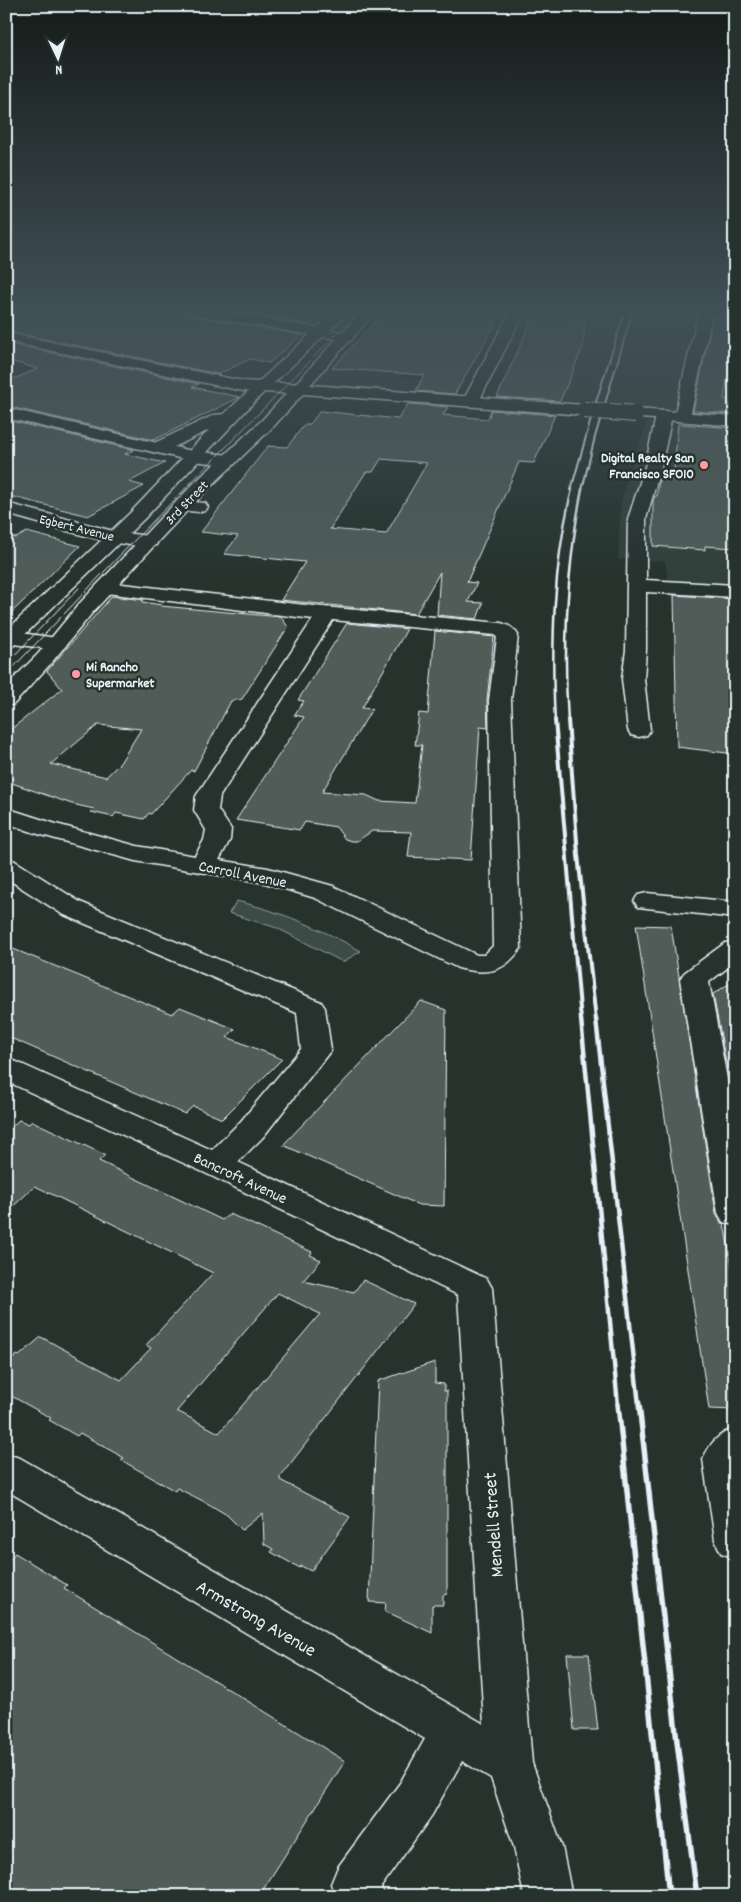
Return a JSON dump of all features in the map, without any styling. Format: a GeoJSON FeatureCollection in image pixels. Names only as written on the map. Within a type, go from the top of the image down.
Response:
{"type":"FeatureCollection","features":[{"type":"Feature","properties":{"kind":"street","name":"3rd Street"},"geometry":{"type":"LineString","coordinates":[[8,639],[158,496],[192,456],[249,399]]}},
{"type":"Feature","properties":{"kind":"street","name":"3rd Street"},"geometry":{"type":"LineString","coordinates":[[6,699],[149,541],[191,506],[200,487],[268,423],[290,399]]}},
{"type":"Feature","properties":{"kind":"street"},"geometry":{"type":"LineString","coordinates":[[439,399],[735,421]]}},
{"type":"Feature","properties":{"kind":"street"},"geometry":{"type":"LineString","coordinates":[[638,730],[632,679],[636,650],[637,519],[653,467],[678,399]]}},
{"type":"Feature","properties":{"kind":"street"},"geometry":{"type":"LineString","coordinates":[[158,448],[241,407]]}},
{"type":"Feature","properties":{"kind":"street"},"geometry":{"type":"LineString","coordinates":[[6,413],[192,456],[229,460]]}},
{"type":"Feature","properties":{"kind":"street","name":"Egbert Avenue"},"geometry":{"type":"LineString","coordinates":[[6,508],[116,537],[149,541]]}},
{"type":"Feature","properties":{"kind":"street"},"geometry":{"type":"LineString","coordinates":[[635,585],[735,591]]}},
{"type":"Feature","properties":{"kind":"street"},"geometry":{"type":"LineString","coordinates":[[105,588],[323,613],[323,619],[208,796],[204,806],[205,811],[219,829],[217,840],[203,865]]}},
{"type":"Feature","properties":{"kind":"street","name":"Carroll Avenue"},"geometry":{"type":"LineString","coordinates":[[6,815],[47,829],[135,853],[268,876],[324,892],[468,962],[476,964],[492,962],[507,948],[500,700],[508,635],[501,629],[323,613]]}},
{"type":"Feature","properties":{"kind":"street"},"geometry":{"type":"LineString","coordinates":[[8,639],[57,644]]}},
{"type":"Feature","properties":{"kind":"street"},"geometry":{"type":"LineString","coordinates":[[6,866],[71,908],[311,1008],[316,1050],[252,1129],[216,1165]]}},
{"type":"Feature","properties":{"kind":"street"},"geometry":{"type":"LineString","coordinates":[[647,901],[735,910]]}},
{"type":"Feature","properties":{"kind":"street"},"geometry":{"type":"LineString","coordinates":[[735,949],[694,979],[735,1213]]}},
{"type":"Feature","properties":{"kind":"street","name":"Bancroft Avenue"},"geometry":{"type":"LineString","coordinates":[[6,1069],[216,1165],[475,1288]]}},
{"type":"Feature","properties":{"kind":"street","name":"Mendell Street"},"geometry":{"type":"LineString","coordinates":[[475,1288],[509,1763],[538,1847],[548,1896]]}},
{"type":"Feature","properties":{"kind":"street"},"geometry":{"type":"LineString","coordinates":[[735,1444],[722,1460],[735,1540]]}},
{"type":"Feature","properties":{"kind":"street","name":"Armstrong Avenue"},"geometry":{"type":"LineString","coordinates":[[6,1470],[509,1763]]}},
{"type":"Feature","properties":{"kind":"street"},"geometry":{"type":"LineString","coordinates":[[361,1896],[355,1884],[416,1799],[454,1732]]}},
{"type":"Feature","properties":{"kind":"shaded area"},"geometry":{"type":"Polygon","coordinates":[[[561,399],[679,399],[676,410],[560,402],[561,399]]]}},
{"type":"Feature","properties":{"kind":"shaded area"},"geometry":{"type":"Polygon","coordinates":[[[647,422],[735,430],[735,586],[669,583],[665,561],[618,559],[621,502],[631,466],[647,422]]]}},
{"type":"Feature","properties":{"kind":"shaded area"},"geometry":{"type":"Polygon","coordinates":[[[237,901],[270,910],[300,922],[361,951],[343,962],[277,928],[229,913],[237,901]]]}},
{"type":"Feature","properties":{"kind":"building"},"geometry":{"type":"Polygon","coordinates":[[[6,399],[236,399],[154,440],[6,406],[6,399]]]}},
{"type":"Feature","properties":{"kind":"building"},"geometry":{"type":"Polygon","coordinates":[[[525,399],[561,399],[560,401],[525,399]]]}},
{"type":"Feature","properties":{"kind":"building"},"geometry":{"type":"Polygon","coordinates":[[[696,399],[728,399],[727,404],[735,404],[733,414],[693,411],[696,399]]]}},
{"type":"Feature","properties":{"kind":"building"},"geometry":{"type":"Polygon","coordinates":[[[408,404],[448,407],[443,415],[488,419],[491,410],[555,415],[534,463],[519,462],[467,582],[477,583],[468,602],[483,603],[477,619],[437,615],[440,572],[416,614],[281,600],[305,562],[224,554],[238,536],[201,532],[268,446],[287,447],[305,424],[310,424],[320,411],[398,419],[408,404]],[[381,459],[373,472],[366,472],[330,529],[386,534],[427,463],[381,459]]]}},
{"type":"Feature","properties":{"kind":"building"},"geometry":{"type":"Polygon","coordinates":[[[6,420],[134,450],[125,454],[165,463],[129,482],[144,486],[88,516],[6,495],[6,420]]]}},
{"type":"Feature","properties":{"kind":"building","name":"Digital Realty San Francisco SFO10"},"geometry":{"type":"Polygon","coordinates":[[[678,424],[735,428],[735,548],[705,546],[705,550],[653,546],[653,501],[655,496],[657,496],[659,479],[673,480],[678,424]]]}},
{"type":"Feature","properties":{"kind":"building"},"geometry":{"type":"Polygon","coordinates":[[[27,532],[80,546],[6,618],[6,536],[16,538],[27,532]]]}},
{"type":"Feature","properties":{"kind":"building"},"geometry":{"type":"Polygon","coordinates":[[[674,595],[735,599],[735,754],[677,747],[674,595]]]}},
{"type":"Feature","properties":{"kind":"building"},"geometry":{"type":"Polygon","coordinates":[[[112,596],[144,600],[142,602],[161,606],[281,617],[288,627],[242,699],[231,701],[194,771],[191,770],[151,814],[149,813],[144,819],[116,813],[113,817],[91,812],[94,809],[72,804],[6,781],[6,733],[62,689],[47,671],[112,596]],[[98,725],[51,764],[106,777],[120,763],[141,729],[98,725]]]}},
{"type":"Feature","properties":{"kind":"building"},"geometry":{"type":"Polygon","coordinates":[[[347,623],[407,629],[362,708],[372,709],[322,792],[366,795],[379,801],[415,803],[422,745],[415,745],[419,713],[428,714],[435,631],[494,637],[487,700],[488,728],[480,727],[471,860],[408,857],[411,832],[372,831],[357,841],[351,841],[345,839],[336,827],[305,822],[300,830],[236,820],[304,717],[294,715],[304,701],[298,700],[347,623]]]}},
{"type":"Feature","properties":{"kind":"building"},"geometry":{"type":"Polygon","coordinates":[[[636,925],[671,926],[716,1213],[721,1223],[724,1224],[735,1282],[735,1410],[709,1409],[636,925]]]}},
{"type":"Feature","properties":{"kind":"building"},"geometry":{"type":"Polygon","coordinates":[[[6,946],[172,1014],[180,1007],[235,1029],[227,1037],[282,1059],[222,1119],[193,1106],[185,1114],[6,1036],[6,946]]]}},
{"type":"Feature","properties":{"kind":"building"},"geometry":{"type":"Polygon","coordinates":[[[735,980],[735,1110],[713,994],[735,980]]]}},
{"type":"Feature","properties":{"kind":"building"},"geometry":{"type":"Polygon","coordinates":[[[421,1001],[446,1010],[444,1206],[419,1205],[283,1145],[421,1001]]]}},
{"type":"Feature","properties":{"kind":"building"},"geometry":{"type":"Polygon","coordinates":[[[19,1120],[29,1124],[32,1121],[105,1155],[99,1161],[222,1220],[230,1214],[312,1252],[310,1255],[321,1260],[303,1281],[354,1292],[363,1280],[414,1304],[280,1477],[280,1480],[350,1517],[311,1571],[301,1566],[300,1568],[271,1552],[273,1549],[264,1544],[263,1513],[242,1530],[227,1515],[207,1503],[177,1488],[175,1491],[121,1460],[124,1458],[80,1433],[77,1436],[49,1420],[51,1418],[6,1393],[6,1366],[41,1337],[121,1380],[151,1348],[146,1345],[213,1273],[35,1186],[6,1213],[6,1132],[19,1120]],[[278,1293],[177,1411],[219,1433],[320,1314],[278,1293]]]}},
{"type":"Feature","properties":{"kind":"building"},"geometry":{"type":"Polygon","coordinates":[[[435,1362],[435,1383],[444,1384],[444,1391],[447,1391],[447,1594],[443,1595],[443,1605],[432,1605],[432,1633],[385,1611],[386,1603],[369,1602],[378,1381],[435,1362]]]}},
{"type":"Feature","properties":{"kind":"building"},"geometry":{"type":"Polygon","coordinates":[[[15,1553],[67,1585],[64,1588],[345,1761],[259,1896],[6,1896],[6,1565],[15,1553]]]}},
{"type":"Feature","properties":{"kind":"building"},"geometry":{"type":"Polygon","coordinates":[[[567,1654],[589,1654],[598,1730],[574,1730],[567,1654]]]}},
{"type":"Feature","properties":{"kind":"tram line"},"geometry":{"type":"LineString","coordinates":[[6,675],[273,399]]}},
{"type":"Feature","properties":{"kind":"tram line"},"geometry":{"type":"LineString","coordinates":[[6,664],[79,588]]}},
{"type":"Feature","properties":{"kind":"railway"},"geometry":{"type":"LineString","coordinates":[[571,490],[597,399]]}},
{"type":"Feature","properties":{"kind":"railway"},"geometry":{"type":"LineString","coordinates":[[582,490],[606,399]]}},
{"type":"Feature","properties":{"kind":"railway"},"geometry":{"type":"LineString","coordinates":[[555,722],[553,663],[557,575],[572,489]]}},
{"type":"Feature","properties":{"kind":"railway"},"geometry":{"type":"LineString","coordinates":[[568,722],[566,634],[573,547],[582,489]]}},
{"type":"Feature","properties":{"kind":"railway"},"geometry":{"type":"LineString","coordinates":[[555,720],[581,1020]]}},
{"type":"Feature","properties":{"kind":"railway"},"geometry":{"type":"LineString","coordinates":[[568,720],[578,855],[596,1020]]}},
{"type":"Feature","properties":{"kind":"railway"},"geometry":{"type":"LineString","coordinates":[[581,1019],[618,1405]]}},
{"type":"Feature","properties":{"kind":"railway"},"geometry":{"type":"LineString","coordinates":[[596,1019],[639,1405]]}},
{"type":"Feature","properties":{"kind":"railway"},"geometry":{"type":"LineString","coordinates":[[618,1404],[669,1896]]}},
{"type":"Feature","properties":{"kind":"railway"},"geometry":{"type":"LineString","coordinates":[[639,1404],[678,1750],[697,1896]]}},
{"type":"Feature","properties":{"kind":"place","name":"Digital Realty San Francisco SFO10"},"geometry":{"type":"Point","coordinates":[704,465]}},
{"type":"Feature","properties":{"kind":"place","name":"Mi Rancho Supermarket"},"geometry":{"type":"Point","coordinates":[76,674]}}]}
